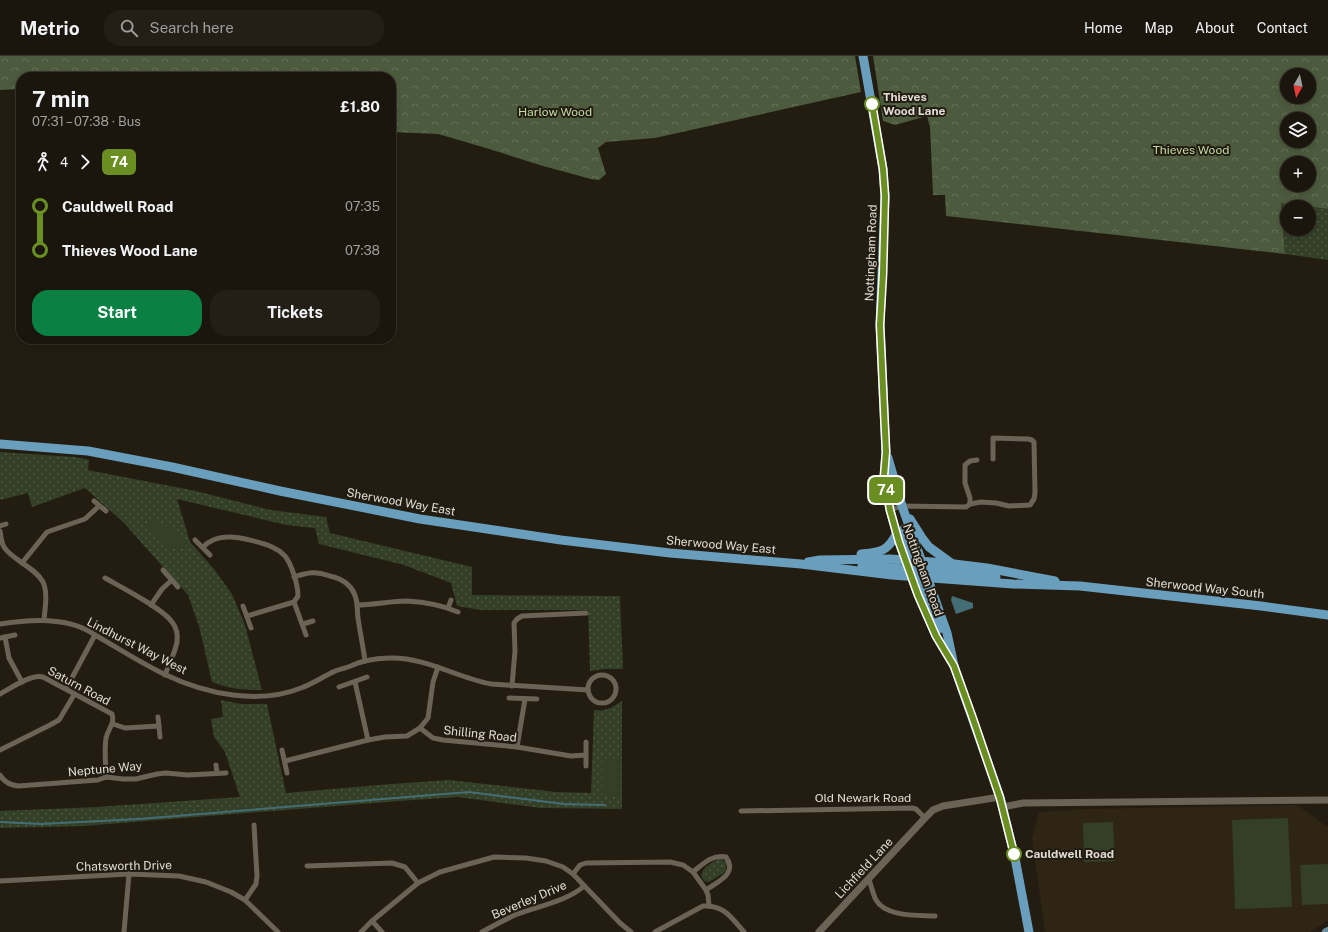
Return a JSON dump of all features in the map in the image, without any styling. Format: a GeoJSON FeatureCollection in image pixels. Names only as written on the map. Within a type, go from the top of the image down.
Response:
{"type":"FeatureCollection","features":[{"type":"Feature","properties":{"kind":"highway","name":"Nottingham Road"},"geometry":{"type":"LineString","coordinates":[[863,56],[883,169],[885,201],[880,325],[886,452],[884,476],[890,510],[896,533],[917,569],[947,633],[954,666],[1002,802],[1015,858],[1029,932]]}},
{"type":"Feature","properties":{"kind":"highway","name":"Sherwood Way East"},"geometry":{"type":"LineString","coordinates":[[0,444],[17,444],[88,451],[172,467],[288,493],[427,520],[561,540],[662,552],[801,564],[844,570],[917,569]]}},
{"type":"Feature","properties":{"kind":"highway","name":"Nottingham Road"},"geometry":{"type":"LineString","coordinates":[[886,452],[902,506],[917,569],[918,595],[936,636],[954,666]]}},
{"type":"Feature","properties":{"kind":"highway"},"geometry":{"type":"LineString","coordinates":[[902,506],[929,547],[952,564]]}},
{"type":"Feature","properties":{"kind":"highway"},"geometry":{"type":"LineString","coordinates":[[842,560],[858,554],[879,552],[886,549],[892,543],[896,533]]}},
{"type":"Feature","properties":{"kind":"highway","name":"Sherwood Way East"},"geometry":{"type":"LineString","coordinates":[[801,564],[820,560],[842,560]]}},
{"type":"Feature","properties":{"kind":"highway"},"geometry":{"type":"LineString","coordinates":[[842,560],[857,564],[917,569]]}},
{"type":"Feature","properties":{"kind":"highway","name":"Sherwood Way South"},"geometry":{"type":"LineString","coordinates":[[917,569],[952,564],[997,569],[1080,586]]}},
{"type":"Feature","properties":{"kind":"highway","name":"Sherwood Way South"},"geometry":{"type":"LineString","coordinates":[[917,569],[1012,584],[1080,586],[1254,605],[1328,615]]}},
{"type":"Feature","properties":{"kind":"street"},"geometry":{"type":"LineString","coordinates":[[890,510],[902,506],[966,507],[970,504],[996,503],[1009,506],[1030,505],[1035,493],[1034,442],[1028,439],[993,438],[993,459]]}},
{"type":"Feature","properties":{"kind":"street"},"geometry":{"type":"LineString","coordinates":[[970,504],[964,471],[965,465],[970,461],[977,460]]}},
{"type":"Feature","properties":{"kind":"street"},"geometry":{"type":"LineString","coordinates":[[94,501],[98,506],[106,511]]}},
{"type":"Feature","properties":{"kind":"street"},"geometry":{"type":"LineString","coordinates":[[22,562],[47,532],[85,518],[98,506]]}},
{"type":"Feature","properties":{"kind":"street"},"geometry":{"type":"LineString","coordinates":[[0,526],[6,524]]}},
{"type":"Feature","properties":{"kind":"street"},"geometry":{"type":"LineString","coordinates":[[0,532],[4,546],[8,552],[22,562],[43,582],[46,596],[44,620]]}},
{"type":"Feature","properties":{"kind":"street"},"geometry":{"type":"LineString","coordinates":[[203,547],[218,538],[240,538],[272,547],[286,557],[294,577],[298,596],[294,602],[247,616]]}},
{"type":"Feature","properties":{"kind":"street"},"geometry":{"type":"LineString","coordinates":[[196,540],[210,555]]}},
{"type":"Feature","properties":{"kind":"street"},"geometry":{"type":"LineString","coordinates":[[163,570],[178,587]]}},
{"type":"Feature","properties":{"kind":"street"},"geometry":{"type":"LineString","coordinates":[[294,577],[306,573],[317,572],[338,578],[346,582],[353,590],[356,599],[357,615],[365,661]]}},
{"type":"Feature","properties":{"kind":"street"},"geometry":{"type":"LineString","coordinates":[[105,578],[151,605],[168,617],[175,628],[177,642],[175,651],[165,674]]}},
{"type":"Feature","properties":{"kind":"street"},"geometry":{"type":"LineString","coordinates":[[151,605],[162,589],[172,580]]}},
{"type":"Feature","properties":{"kind":"street"},"geometry":{"type":"LineString","coordinates":[[448,608],[451,600]]}},
{"type":"Feature","properties":{"kind":"street"},"geometry":{"type":"LineString","coordinates":[[357,605],[406,601],[432,604],[458,612]]}},
{"type":"Feature","properties":{"kind":"street"},"geometry":{"type":"LineString","coordinates":[[294,602],[306,635]]}},
{"type":"Feature","properties":{"kind":"street"},"geometry":{"type":"LineString","coordinates":[[243,606],[251,628]]}},
{"type":"Feature","properties":{"kind":"street"},"geometry":{"type":"LineString","coordinates":[[512,686],[515,651],[514,623],[517,619],[522,616],[586,613]]}},
{"type":"Feature","properties":{"kind":"street","name":"Lindhurst Way West"},"geometry":{"type":"LineString","coordinates":[[0,624],[18,621],[44,620],[70,624],[87,629],[165,674],[181,681],[236,696],[259,697],[281,694],[301,688],[332,672],[365,661],[392,658],[407,659],[438,667],[481,682],[512,686],[588,690]]}},
{"type":"Feature","properties":{"kind":"street"},"geometry":{"type":"LineString","coordinates":[[303,624],[313,621]]}},
{"type":"Feature","properties":{"kind":"street"},"geometry":{"type":"LineString","coordinates":[[15,635],[3,637],[9,658],[22,682]]}},
{"type":"Feature","properties":{"kind":"street"},"geometry":{"type":"LineString","coordinates":[[66,689],[95,635]]}},
{"type":"Feature","properties":{"kind":"street"},"geometry":{"type":"LineString","coordinates":[[285,761],[368,740],[385,737],[407,736],[420,728],[428,718],[431,694],[438,667]]}},
{"type":"Feature","properties":{"kind":"street"},"geometry":{"type":"LineString","coordinates":[[602,675],[612,679],[615,682],[617,690],[615,697],[612,700],[602,704],[595,702],[588,690],[592,679],[602,675]]}},
{"type":"Feature","properties":{"kind":"street","name":"Saturn Road"},"geometry":{"type":"LineString","coordinates":[[0,694],[22,682],[39,676],[44,677],[112,714],[113,724],[106,736],[105,743],[106,777]]}},
{"type":"Feature","properties":{"kind":"street"},"geometry":{"type":"LineString","coordinates":[[339,687],[367,677]]}},
{"type":"Feature","properties":{"kind":"street"},"geometry":{"type":"LineString","coordinates":[[355,682],[368,740]]}},
{"type":"Feature","properties":{"kind":"street"},"geometry":{"type":"LineString","coordinates":[[0,750],[59,720],[74,694]]}},
{"type":"Feature","properties":{"kind":"street"},"geometry":{"type":"LineString","coordinates":[[509,698],[537,699]]}},
{"type":"Feature","properties":{"kind":"street"},"geometry":{"type":"LineString","coordinates":[[517,747],[525,699]]}},
{"type":"Feature","properties":{"kind":"street"},"geometry":{"type":"LineString","coordinates":[[158,717],[160,737]]}},
{"type":"Feature","properties":{"kind":"street"},"geometry":{"type":"LineString","coordinates":[[113,724],[125,728],[159,726]]}},
{"type":"Feature","properties":{"kind":"street","name":"Shilling Road"},"geometry":{"type":"LineString","coordinates":[[420,728],[433,738],[443,740],[517,747],[571,756],[586,755]]}},
{"type":"Feature","properties":{"kind":"street"},"geometry":{"type":"LineString","coordinates":[[586,742],[586,766]]}},
{"type":"Feature","properties":{"kind":"street"},"geometry":{"type":"LineString","coordinates":[[282,750],[287,773]]}},
{"type":"Feature","properties":{"kind":"street"},"geometry":{"type":"LineString","coordinates":[[216,765],[217,773]]}},
{"type":"Feature","properties":{"kind":"street","name":"Neptune Way"},"geometry":{"type":"LineString","coordinates":[[0,776],[10,785],[18,786],[98,780],[106,777],[123,780],[162,774],[188,775],[226,773]]}},
{"type":"Feature","properties":{"kind":"street"},"geometry":{"type":"LineString","coordinates":[[925,818],[933,810],[943,806],[1002,802],[1328,800]]}},
{"type":"Feature","properties":{"kind":"street","name":"Old Newark Road"},"geometry":{"type":"LineString","coordinates":[[741,811],[912,808],[916,809],[925,818]]}},
{"type":"Feature","properties":{"kind":"street","name":"Lichfield Lane"},"geometry":{"type":"LineString","coordinates":[[819,932],[925,818]]}},
{"type":"Feature","properties":{"kind":"street"},"geometry":{"type":"LineString","coordinates":[[245,900],[256,884],[257,876],[254,825]]}},
{"type":"Feature","properties":{"kind":"street"},"geometry":{"type":"LineString","coordinates":[[362,932],[372,921],[418,883],[440,872],[494,857],[526,858],[546,861],[563,867],[573,874],[620,923],[631,932]]}},
{"type":"Feature","properties":{"kind":"street"},"geometry":{"type":"LineString","coordinates":[[693,872],[713,857],[726,857],[730,862],[728,875],[706,890]]}},
{"type":"Feature","properties":{"kind":"street"},"geometry":{"type":"LineString","coordinates":[[573,874],[580,866],[586,863],[670,862],[682,865],[693,872],[706,890],[709,906]]}},
{"type":"Feature","properties":{"kind":"street"},"geometry":{"type":"LineString","coordinates":[[307,866],[398,864],[405,867],[418,883]]}},
{"type":"Feature","properties":{"kind":"street"},"geometry":{"type":"LineString","coordinates":[[315,866],[315,873]]}},
{"type":"Feature","properties":{"kind":"street"},"geometry":{"type":"LineString","coordinates":[[124,932],[129,874]]}},
{"type":"Feature","properties":{"kind":"street","name":"Chatsworth Drive"},"geometry":{"type":"LineString","coordinates":[[0,881],[129,874],[192,878],[212,884],[245,900],[278,932]]}},
{"type":"Feature","properties":{"kind":"street"},"geometry":{"type":"LineString","coordinates":[[869,879],[876,900],[885,909],[902,914],[935,916]]}},
{"type":"Feature","properties":{"kind":"street","name":"Beverley Drive"},"geometry":{"type":"LineString","coordinates":[[482,932],[515,915],[579,891],[584,886]]}},
{"type":"Feature","properties":{"kind":"street"},"geometry":{"type":"LineString","coordinates":[[655,932],[703,906],[717,906],[726,912],[744,932]]}},
{"type":"Feature","properties":{"kind":"street"},"geometry":{"type":"LineString","coordinates":[[372,921],[382,932]]}},
{"type":"Feature","properties":{"kind":"shaded area"},"geometry":{"type":"Polygon","coordinates":[[[1297,805],[1328,827],[1328,920],[1310,932],[1045,932],[1032,838],[1039,812],[1086,809],[1297,805]]]}},
{"type":"Feature","properties":{"kind":"green space","name":"Harlow Wood"},"geometry":{"type":"Polygon","coordinates":[[[0,56],[855,56],[861,92],[655,138],[606,142],[598,148],[606,174],[599,180],[543,166],[438,134],[396,132],[396,72],[16,72],[16,89],[0,90],[0,56]]]}},
{"type":"Feature","properties":{"kind":"green space","name":"Thieves Wood"},"geometry":{"type":"Polygon","coordinates":[[[873,56],[1328,56],[1328,209],[1316,207],[1316,200],[1280,200],[1280,236],[1284,236],[1285,254],[946,216],[945,195],[933,195],[930,127],[927,116],[895,125],[883,121],[873,56]]]}},
{"type":"Feature","properties":{"kind":"green space"},"geometry":{"type":"Polygon","coordinates":[[[1316,207],[1328,209],[1328,260],[1285,254],[1284,236],[1316,236],[1316,207]]]}},
{"type":"Feature","properties":{"kind":"green space"},"geometry":{"type":"Polygon","coordinates":[[[0,452],[75,457],[89,460],[88,470],[196,491],[271,510],[326,517],[330,533],[472,567],[472,595],[620,596],[623,669],[590,671],[588,610],[480,610],[457,606],[451,583],[404,565],[319,544],[315,528],[286,525],[177,499],[190,542],[214,569],[232,594],[245,625],[262,690],[236,689],[212,682],[199,626],[188,595],[123,522],[85,488],[32,507],[28,493],[0,500],[0,452]]]}},
{"type":"Feature","properties":{"kind":"green space"},"geometry":{"type":"Polygon","coordinates":[[[155,520],[164,524],[174,533],[183,538],[187,543],[187,546],[181,549],[170,547],[164,544],[144,527],[155,520]]]}},
{"type":"Feature","properties":{"kind":"green space"},"geometry":{"type":"Polygon","coordinates":[[[221,700],[242,704],[267,704],[286,793],[449,780],[556,792],[591,793],[594,710],[605,710],[622,701],[622,809],[541,808],[458,797],[84,826],[0,828],[0,811],[97,807],[240,797],[225,752],[214,737],[211,719],[223,717],[221,700]]]}},
{"type":"Feature","properties":{"kind":"green space"},"geometry":{"type":"Polygon","coordinates":[[[602,758],[620,758],[619,796],[602,795],[602,758]]]}},
{"type":"Feature","properties":{"kind":"green space"},"geometry":{"type":"Polygon","coordinates":[[[1288,818],[1292,907],[1235,909],[1232,820],[1288,818]]]}},
{"type":"Feature","properties":{"kind":"green space"},"geometry":{"type":"Polygon","coordinates":[[[1113,822],[1115,861],[1084,862],[1083,823],[1113,822]]]}},
{"type":"Feature","properties":{"kind":"green space"},"geometry":{"type":"Polygon","coordinates":[[[718,859],[725,861],[727,864],[725,872],[709,882],[704,881],[701,875],[704,870],[718,859]]]}},
{"type":"Feature","properties":{"kind":"green space"},"geometry":{"type":"Polygon","coordinates":[[[1328,864],[1328,904],[1302,905],[1300,865],[1328,864]]]}},
{"type":"Feature","properties":{"kind":"water"},"geometry":{"type":"Polygon","coordinates":[[[952,596],[973,603],[973,608],[956,614],[951,600],[952,596]]]}},
{"type":"Feature","properties":{"kind":"waterway"},"geometry":{"type":"LineString","coordinates":[[0,822],[41,824],[139,819],[469,792],[564,804],[605,805]]}},
{"type":"Feature","properties":{"kind":"bus line","name":"74"},"geometry":{"type":"LineString","coordinates":[[872,104],[883,169],[885,196],[880,325],[886,452],[884,476],[890,510],[899,542],[918,595],[936,636],[954,666],[1000,798],[1014,854]]}},
{"type":"Feature","properties":{"kind":"place","name":"Thieves Wood Lane"},"geometry":{"type":"Point","coordinates":[872,104]}},
{"type":"Feature","properties":{"kind":"place","name":"Cauldwell Road"},"geometry":{"type":"Point","coordinates":[1014,854]}}]}
